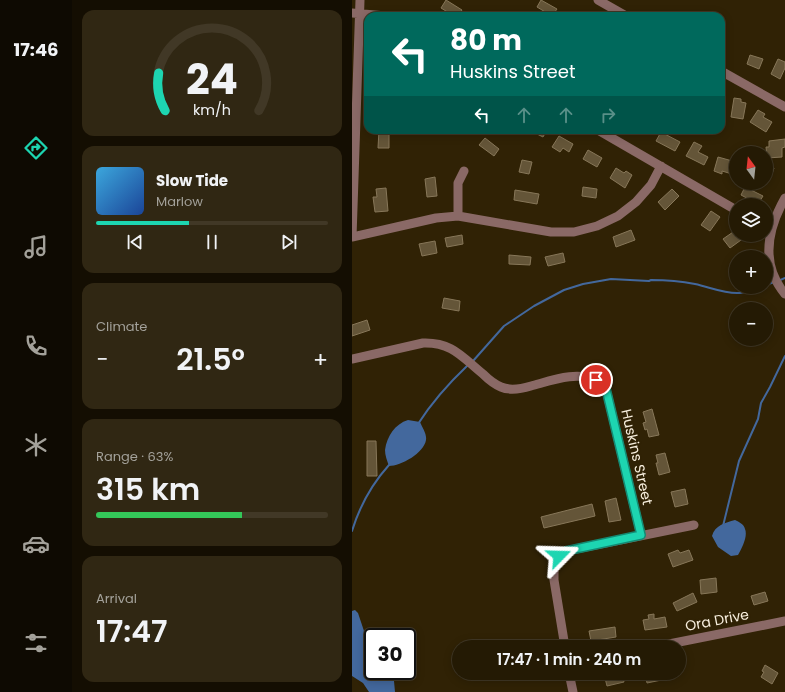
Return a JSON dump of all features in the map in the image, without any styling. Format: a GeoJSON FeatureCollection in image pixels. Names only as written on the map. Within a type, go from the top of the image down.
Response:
{"type":"FeatureCollection","features":[{"type":"Feature","properties":{"kind":"street"},"geometry":{"type":"LineString","coordinates":[[360,0],[355,13],[352,237],[436,218],[458,216],[552,232],[574,232],[597,226],[618,216],[636,202],[651,185],[661,166]]}},
{"type":"Feature","properties":{"kind":"street"},"geometry":{"type":"LineString","coordinates":[[598,0],[619,12]]}},
{"type":"Feature","properties":{"kind":"street"},"geometry":{"type":"LineString","coordinates":[[725,73],[785,106]]}},
{"type":"Feature","properties":{"kind":"street"},"geometry":{"type":"LineString","coordinates":[[605,134],[729,206]]}},
{"type":"Feature","properties":{"kind":"street"},"geometry":{"type":"LineString","coordinates":[[458,216],[458,183],[464,171]]}},
{"type":"Feature","properties":{"kind":"street"},"geometry":{"type":"LineString","coordinates":[[773,222],[785,198]]}},
{"type":"Feature","properties":{"kind":"street"},"geometry":{"type":"LineString","coordinates":[[768,242],[772,271],[777,285],[785,294]]}},
{"type":"Feature","properties":{"kind":"street","name":"Huskins Street"},"geometry":{"type":"LineString","coordinates":[[352,359],[434,343],[446,346],[456,352],[491,381],[501,387],[511,389],[522,388],[563,378],[582,377],[596,380],[606,389],[641,535]]}},
{"type":"Feature","properties":{"kind":"street"},"geometry":{"type":"LineString","coordinates":[[564,640],[554,580],[554,567],[559,556],[566,551],[694,525]]}},
{"type":"Feature","properties":{"kind":"street","name":"Ora Drive"},"geometry":{"type":"LineString","coordinates":[[686,641],[785,621]]}},
{"type":"Feature","properties":{"kind":"street"},"geometry":{"type":"LineString","coordinates":[[570,680],[573,692]]}},
{"type":"Feature","properties":{"kind":"water"},"geometry":{"type":"Polygon","coordinates":[[[408,420],[420,422],[426,435],[424,445],[417,454],[411,458],[400,464],[389,466],[385,450],[390,435],[399,424],[408,420]]]}},
{"type":"Feature","properties":{"kind":"water"},"geometry":{"type":"Polygon","coordinates":[[[735,520],[744,526],[746,535],[743,546],[738,555],[731,556],[718,547],[712,536],[715,529],[724,523],[735,520]]]}},
{"type":"Feature","properties":{"kind":"water"},"geometry":{"type":"Polygon","coordinates":[[[355,610],[358,613],[364,631],[364,680],[393,680],[395,692],[369,692],[363,683],[352,676],[352,611],[355,610]]]}},
{"type":"Feature","properties":{"kind":"building"},"geometry":{"type":"Polygon","coordinates":[[[446,0],[462,10],[461,12],[448,12],[441,8],[446,0]]]}},
{"type":"Feature","properties":{"kind":"building"},"geometry":{"type":"Polygon","coordinates":[[[541,0],[557,9],[555,12],[545,12],[537,7],[541,0]]]}},
{"type":"Feature","properties":{"kind":"building"},"geometry":{"type":"Polygon","coordinates":[[[750,55],[763,59],[759,69],[747,64],[750,55]]]}},
{"type":"Feature","properties":{"kind":"building"},"geometry":{"type":"Polygon","coordinates":[[[778,59],[785,62],[785,68],[780,79],[771,74],[778,59]]]}},
{"type":"Feature","properties":{"kind":"building"},"geometry":{"type":"Polygon","coordinates":[[[734,98],[741,99],[741,102],[746,103],[743,119],[731,117],[734,98]]]}},
{"type":"Feature","properties":{"kind":"building"},"geometry":{"type":"Polygon","coordinates":[[[758,110],[765,114],[763,117],[772,122],[766,132],[750,122],[758,110]]]}},
{"type":"Feature","properties":{"kind":"building"},"geometry":{"type":"Polygon","coordinates":[[[379,134],[389,134],[389,148],[378,148],[379,134]]]}},
{"type":"Feature","properties":{"kind":"building"},"geometry":{"type":"Polygon","coordinates":[[[537,134],[545,134],[543,137],[537,134]]]}},
{"type":"Feature","properties":{"kind":"building"},"geometry":{"type":"Polygon","coordinates":[[[660,134],[665,134],[680,142],[675,151],[656,141],[660,134]]]}},
{"type":"Feature","properties":{"kind":"building"},"geometry":{"type":"Polygon","coordinates":[[[559,136],[573,144],[569,152],[563,148],[560,152],[552,147],[559,136]]]}},
{"type":"Feature","properties":{"kind":"building"},"geometry":{"type":"Polygon","coordinates":[[[485,138],[499,149],[494,156],[479,145],[485,138]]]}},
{"type":"Feature","properties":{"kind":"building"},"geometry":{"type":"Polygon","coordinates":[[[785,139],[785,147],[782,148],[782,157],[773,158],[773,146],[769,146],[769,141],[785,139]]]}},
{"type":"Feature","properties":{"kind":"building"},"geometry":{"type":"Polygon","coordinates":[[[694,142],[702,146],[698,152],[708,157],[704,165],[686,156],[694,142]]]}},
{"type":"Feature","properties":{"kind":"building"},"geometry":{"type":"Polygon","coordinates":[[[588,150],[602,158],[597,167],[583,159],[588,150]]]}},
{"type":"Feature","properties":{"kind":"building"},"geometry":{"type":"Polygon","coordinates":[[[718,157],[729,160],[729,173],[722,171],[722,174],[714,171],[718,157]]]}},
{"type":"Feature","properties":{"kind":"building"},"geometry":{"type":"Polygon","coordinates":[[[522,160],[532,162],[529,174],[519,172],[522,160]]]}},
{"type":"Feature","properties":{"kind":"building"},"geometry":{"type":"Polygon","coordinates":[[[616,168],[624,173],[626,171],[632,175],[625,188],[610,178],[616,168]]]}},
{"type":"Feature","properties":{"kind":"building"},"geometry":{"type":"Polygon","coordinates":[[[435,177],[437,196],[427,197],[425,179],[435,177]]]}},
{"type":"Feature","properties":{"kind":"building"},"geometry":{"type":"Polygon","coordinates":[[[583,187],[597,189],[596,198],[582,196],[583,187]]]}},
{"type":"Feature","properties":{"kind":"building"},"geometry":{"type":"Polygon","coordinates":[[[386,188],[388,211],[375,212],[373,197],[377,197],[376,189],[386,188]]]}},
{"type":"Feature","properties":{"kind":"building"},"geometry":{"type":"Polygon","coordinates":[[[672,189],[679,196],[665,210],[658,202],[672,189]]]}},
{"type":"Feature","properties":{"kind":"building"},"geometry":{"type":"Polygon","coordinates":[[[515,190],[539,194],[537,204],[514,200],[515,190]]]}},
{"type":"Feature","properties":{"kind":"building"},"geometry":{"type":"Polygon","coordinates":[[[744,190],[751,190],[763,196],[762,198],[747,198],[741,195],[744,190]]]}},
{"type":"Feature","properties":{"kind":"building"},"geometry":{"type":"Polygon","coordinates":[[[711,211],[720,217],[710,231],[701,225],[711,211]]]}},
{"type":"Feature","properties":{"kind":"building"},"geometry":{"type":"Polygon","coordinates":[[[631,230],[635,240],[616,247],[613,237],[631,230]]]}},
{"type":"Feature","properties":{"kind":"building"},"geometry":{"type":"Polygon","coordinates":[[[462,235],[463,244],[447,247],[445,238],[462,235]]]}},
{"type":"Feature","properties":{"kind":"building"},"geometry":{"type":"Polygon","coordinates":[[[729,235],[729,242],[738,242],[730,248],[723,239],[729,235]]]}},
{"type":"Feature","properties":{"kind":"building"},"geometry":{"type":"Polygon","coordinates":[[[435,241],[437,253],[422,256],[419,244],[435,241]]]}},
{"type":"Feature","properties":{"kind":"building"},"geometry":{"type":"Polygon","coordinates":[[[563,253],[565,262],[548,266],[545,257],[563,253]]]}},
{"type":"Feature","properties":{"kind":"building"},"geometry":{"type":"Polygon","coordinates":[[[509,255],[531,257],[530,265],[509,264],[509,255]]]}},
{"type":"Feature","properties":{"kind":"building"},"geometry":{"type":"Polygon","coordinates":[[[444,298],[460,301],[459,311],[442,308],[444,298]]]}},
{"type":"Feature","properties":{"kind":"building"},"geometry":{"type":"Polygon","coordinates":[[[367,320],[370,330],[352,336],[352,325],[367,320]]]}},
{"type":"Feature","properties":{"kind":"building"},"geometry":{"type":"Polygon","coordinates":[[[652,409],[659,435],[649,437],[647,429],[645,430],[643,423],[646,422],[643,412],[652,409]]]}},
{"type":"Feature","properties":{"kind":"building"},"geometry":{"type":"Polygon","coordinates":[[[367,441],[376,441],[377,476],[367,476],[367,441]]]}},
{"type":"Feature","properties":{"kind":"building"},"geometry":{"type":"Polygon","coordinates":[[[665,453],[670,472],[659,475],[656,455],[665,453]]]}},
{"type":"Feature","properties":{"kind":"building"},"geometry":{"type":"Polygon","coordinates":[[[685,489],[688,504],[675,507],[671,492],[685,489]]]}},
{"type":"Feature","properties":{"kind":"building"},"geometry":{"type":"Polygon","coordinates":[[[616,498],[621,520],[609,522],[605,501],[616,498]]]}},
{"type":"Feature","properties":{"kind":"building"},"geometry":{"type":"Polygon","coordinates":[[[592,504],[595,516],[544,528],[541,517],[592,504]]]}},
{"type":"Feature","properties":{"kind":"building"},"geometry":{"type":"Polygon","coordinates":[[[678,550],[680,553],[689,550],[693,560],[673,567],[668,554],[678,550]]]}},
{"type":"Feature","properties":{"kind":"building"},"geometry":{"type":"Polygon","coordinates":[[[716,578],[717,592],[701,594],[700,580],[716,578]]]}},
{"type":"Feature","properties":{"kind":"building"},"geometry":{"type":"Polygon","coordinates":[[[765,592],[768,601],[754,605],[751,596],[765,592]]]}},
{"type":"Feature","properties":{"kind":"building"},"geometry":{"type":"Polygon","coordinates":[[[693,593],[697,602],[677,611],[673,603],[693,593]]]}},
{"type":"Feature","properties":{"kind":"building"},"geometry":{"type":"Polygon","coordinates":[[[654,614],[654,619],[665,617],[667,627],[645,630],[643,620],[649,619],[648,615],[654,614]]]}},
{"type":"Feature","properties":{"kind":"building"},"geometry":{"type":"Polygon","coordinates":[[[615,627],[616,637],[591,640],[589,631],[615,627]]]}},
{"type":"Feature","properties":{"kind":"building"},"geometry":{"type":"Polygon","coordinates":[[[765,665],[778,673],[772,684],[761,677],[764,672],[762,671],[765,665]]]}},
{"type":"Feature","properties":{"kind":"building"},"geometry":{"type":"Polygon","coordinates":[[[606,680],[624,680],[624,682],[607,686],[606,680]]]}},
{"type":"Feature","properties":{"kind":"building"},"geometry":{"type":"Polygon","coordinates":[[[646,680],[661,680],[647,683],[646,680]]]}},
{"type":"Feature","properties":{"kind":"waterway"},"geometry":{"type":"LineString","coordinates":[[778,281],[785,278]]}},
{"type":"Feature","properties":{"kind":"waterway"},"geometry":{"type":"LineString","coordinates":[[473,361],[504,326],[534,306],[564,290],[583,284],[611,279],[649,281],[668,280],[700,285],[729,292]]}},
{"type":"Feature","properties":{"kind":"waterway"},"geometry":{"type":"LineString","coordinates":[[723,526],[739,461],[758,419],[761,403],[785,356]]}},
{"type":"Feature","properties":{"kind":"waterway"},"geometry":{"type":"LineString","coordinates":[[418,424],[441,393],[468,365]]}},
{"type":"Feature","properties":{"kind":"waterway"},"geometry":{"type":"LineString","coordinates":[[352,531],[367,496],[389,465]]}},
{"type":"Feature","properties":{"kind":"route"},"geometry":{"type":"LineString","coordinates":[[559,556],[566,551],[641,535],[606,389],[596,380]]}}]}
